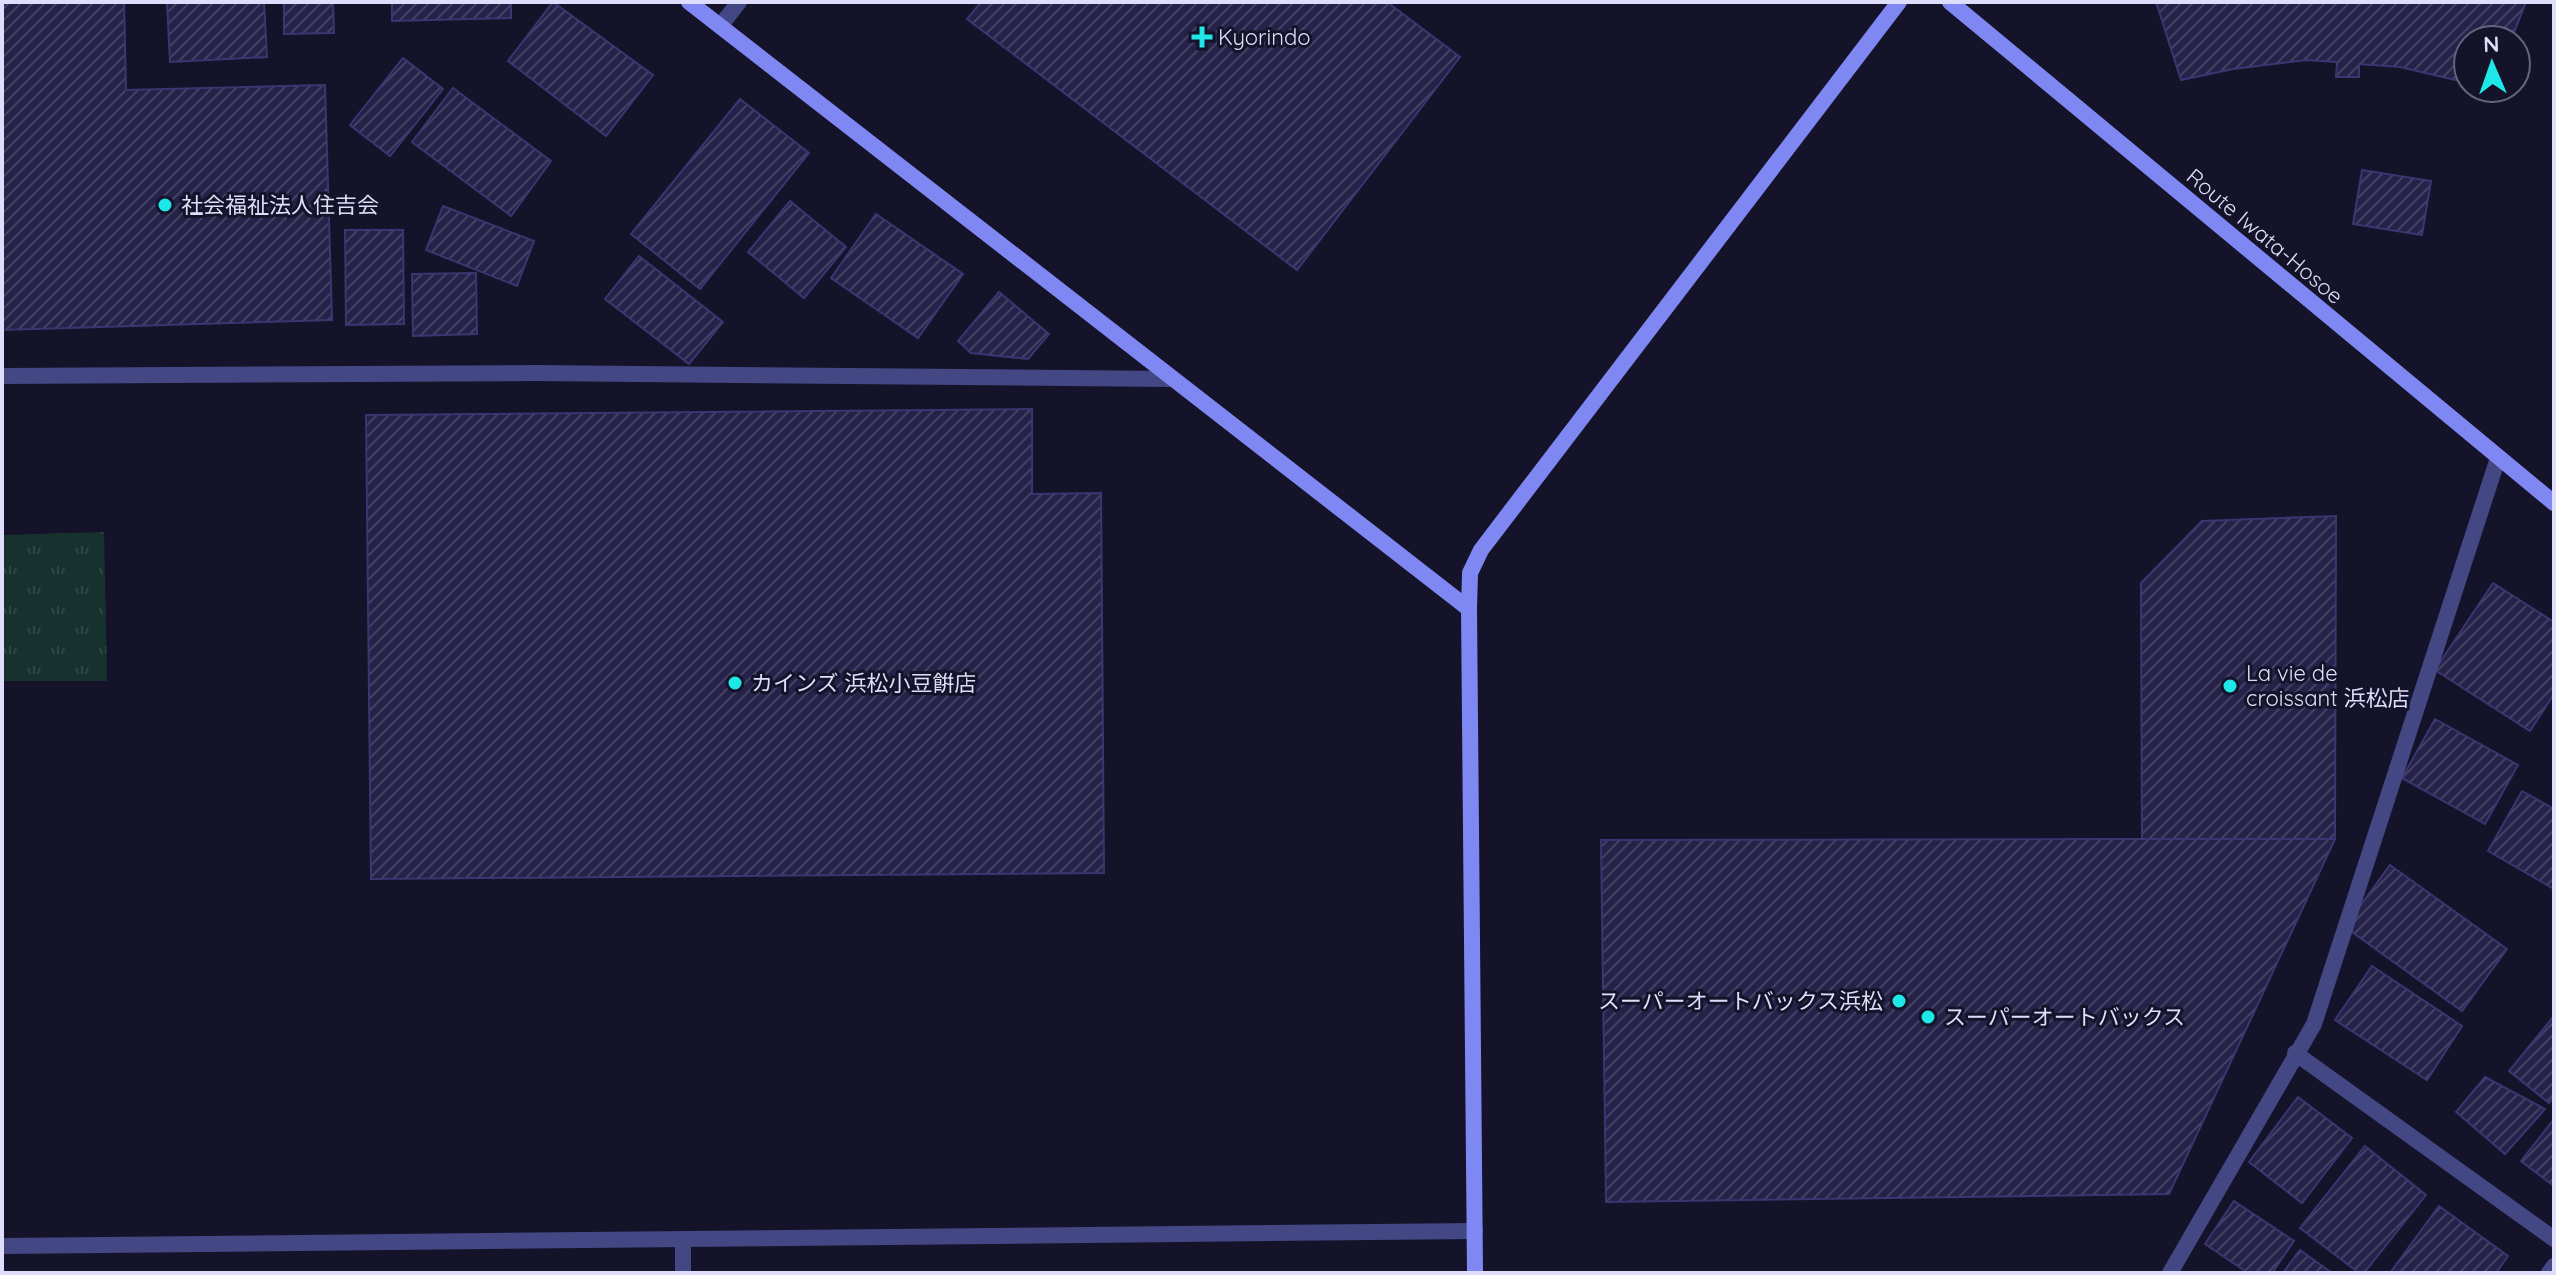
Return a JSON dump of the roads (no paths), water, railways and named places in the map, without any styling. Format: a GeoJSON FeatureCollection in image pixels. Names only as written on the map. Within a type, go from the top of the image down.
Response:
{"type":"FeatureCollection","features":[{"type":"Feature","properties":{"kind":"street"},"geometry":{"type":"LineString","coordinates":[[689,2],[1169,379],[1469,609]]}},
{"type":"Feature","properties":{"kind":"street"},"geometry":{"type":"LineString","coordinates":[[721,25],[739,2]]}},
{"type":"Feature","properties":{"kind":"street"},"geometry":{"type":"LineString","coordinates":[[1475,1273],[1470,573],[1481,550],[1899,2]]}},
{"type":"Feature","properties":{"kind":"street","name":"Route Iwata-Hosoe"},"geometry":{"type":"LineString","coordinates":[[1950,2],[2554,503]]}},
{"type":"Feature","properties":{"kind":"street"},"geometry":{"type":"LineString","coordinates":[[2,376],[535,373],[1169,379]]}},
{"type":"Feature","properties":{"kind":"street"},"geometry":{"type":"LineString","coordinates":[[2170,1273],[2314,1024],[2498,458]]}},
{"type":"Feature","properties":{"kind":"street"},"geometry":{"type":"LineString","coordinates":[[2295,1053],[2554,1239]]}},
{"type":"Feature","properties":{"kind":"street"},"geometry":{"type":"LineString","coordinates":[[2,1246],[1475,1231]]}},
{"type":"Feature","properties":{"kind":"street"},"geometry":{"type":"LineString","coordinates":[[683,1240],[683,1273]]}},
{"type":"Feature","properties":{"kind":"street"},"geometry":{"type":"LineString","coordinates":[[2549,1273],[2554,1266]]}},
{"type":"Feature","properties":{"kind":"place","name":"Kyorindo"},"geometry":{"type":"Point","coordinates":[1202,37]}},
{"type":"Feature","properties":{"kind":"place","name":"社会福祉法人住吉会"},"geometry":{"type":"Point","coordinates":[165,205]}},
{"type":"Feature","properties":{"kind":"place","name":"カインズ 浜松小豆餠店"},"geometry":{"type":"Point","coordinates":[735,683]}},
{"type":"Feature","properties":{"kind":"place","name":"La vie de croissant 浜松店"},"geometry":{"type":"Point","coordinates":[2230,686]}},
{"type":"Feature","properties":{"kind":"place","name":"スーパーオートバックス浜松"},"geometry":{"type":"Point","coordinates":[1899,1001]}},
{"type":"Feature","properties":{"kind":"place","name":"スーパーオートバックス"},"geometry":{"type":"Point","coordinates":[1928,1017]}}]}
